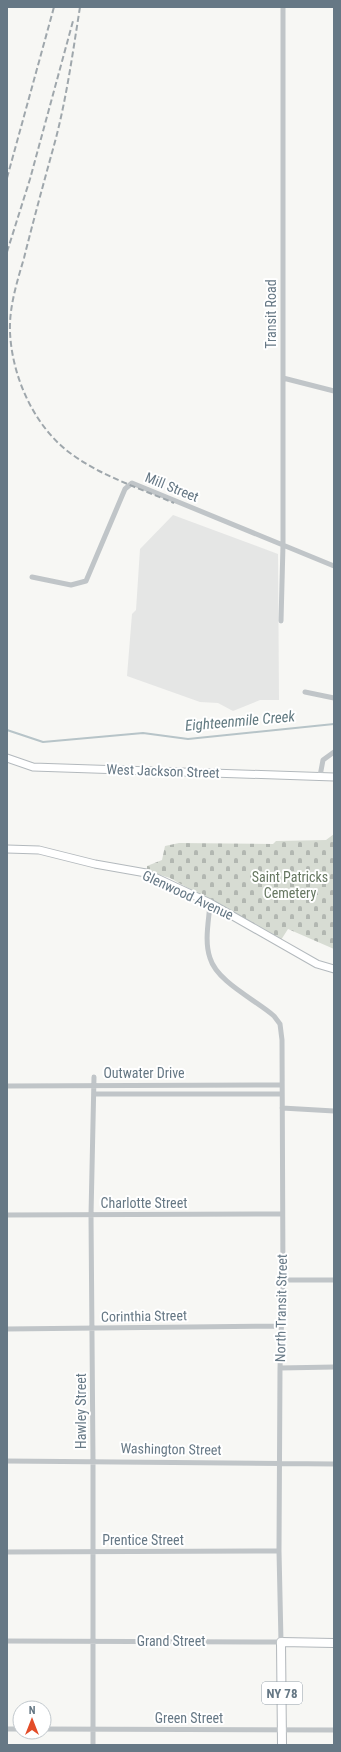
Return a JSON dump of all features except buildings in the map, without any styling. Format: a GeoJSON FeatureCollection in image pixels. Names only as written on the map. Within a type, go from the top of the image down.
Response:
{"type":"FeatureCollection","features":[{"type":"Feature","properties":{"kind":"main road","name":"Grand Street"},"geometry":{"type":"LineString","coordinates":[[281,1642],[334,1642]]}},
{"type":"Feature","properties":{"kind":"main road","name":"North Transit Street"},"geometry":{"type":"LineString","coordinates":[[281,1642],[282,1745]]}},
{"type":"Feature","properties":{"kind":"street","name":"Transit Road"},"geometry":{"type":"LineString","coordinates":[[281,621],[283,545],[283,7]]}},
{"type":"Feature","properties":{"kind":"street"},"geometry":{"type":"LineString","coordinates":[[283,378],[334,391]]}},
{"type":"Feature","properties":{"kind":"street","name":"Mill Street"},"geometry":{"type":"LineString","coordinates":[[32,577],[71,585],[86,581],[125,489],[132,484],[334,566]]}},
{"type":"Feature","properties":{"kind":"street"},"geometry":{"type":"LineString","coordinates":[[305,692],[334,698]]}},
{"type":"Feature","properties":{"kind":"street"},"geometry":{"type":"LineString","coordinates":[[320,776],[323,760],[334,752]]}},
{"type":"Feature","properties":{"kind":"street","name":"West Jackson Street"},"geometry":{"type":"LineString","coordinates":[[7,758],[34,766],[334,777]]}},
{"type":"Feature","properties":{"kind":"street","name":"Glenwood Avenue"},"geometry":{"type":"LineString","coordinates":[[7,849],[39,850],[95,868],[146,872],[210,902],[317,964],[334,969]]}},
{"type":"Feature","properties":{"kind":"street","name":"North Transit Street"},"geometry":{"type":"LineString","coordinates":[[210,902],[207,939],[212,963],[224,978],[277,1019],[281,1029],[283,1280],[280,1368],[281,1463],[279,1551],[281,1642]]}},
{"type":"Feature","properties":{"kind":"street","name":"Hawley Street"},"geometry":{"type":"LineString","coordinates":[[93,1745],[91,1215],[94,1077]]}},
{"type":"Feature","properties":{"kind":"street","name":"Outwater Drive"},"geometry":{"type":"LineString","coordinates":[[7,1086],[282,1085]]}},
{"type":"Feature","properties":{"kind":"street","name":"Outwater Drive"},"geometry":{"type":"LineString","coordinates":[[94,1094],[282,1094]]}},
{"type":"Feature","properties":{"kind":"street"},"geometry":{"type":"LineString","coordinates":[[282,1108],[334,1111]]}},
{"type":"Feature","properties":{"kind":"street","name":"Charlotte Street"},"geometry":{"type":"LineString","coordinates":[[7,1215],[282,1214]]}},
{"type":"Feature","properties":{"kind":"street"},"geometry":{"type":"LineString","coordinates":[[283,1280],[334,1280]]}},
{"type":"Feature","properties":{"kind":"street","name":"Corinthia Street"},"geometry":{"type":"LineString","coordinates":[[7,1329],[281,1326]]}},
{"type":"Feature","properties":{"kind":"street"},"geometry":{"type":"LineString","coordinates":[[280,1368],[334,1367]]}},
{"type":"Feature","properties":{"kind":"street","name":"Washington Street"},"geometry":{"type":"LineString","coordinates":[[7,1461],[93,1460],[334,1464]]}},
{"type":"Feature","properties":{"kind":"street","name":"Prentice Street"},"geometry":{"type":"LineString","coordinates":[[7,1552],[279,1551]]}},
{"type":"Feature","properties":{"kind":"street","name":"Grand Street"},"geometry":{"type":"LineString","coordinates":[[7,1641],[281,1642]]}},
{"type":"Feature","properties":{"kind":"street","name":"Green Street"},"geometry":{"type":"LineString","coordinates":[[52,1729],[334,1730]]}},
{"type":"Feature","properties":{"kind":"shaded area"},"geometry":{"type":"Polygon","coordinates":[[[173,515],[278,554],[279,700],[260,700],[233,711],[218,703],[200,702],[127,676],[132,614],[136,610],[140,549],[173,515]]]}},
{"type":"Feature","properties":{"kind":"green space","name":"Saint Patricks Cemetery"},"geometry":{"type":"Polygon","coordinates":[[[334,834],[334,949],[288,929],[281,940],[170,878],[147,871],[147,866],[162,860],[165,846],[179,843],[273,844],[276,841],[326,840],[334,834]]]}},
{"type":"Feature","properties":{"kind":"waterway","name":"Eighteenmile Creek"},"geometry":{"type":"LineString","coordinates":[[7,730],[43,742],[143,733],[188,739],[334,724]]}},
{"type":"Feature","properties":{"kind":"railway"},"geometry":{"type":"LineString","coordinates":[[7,178],[54,7]]}},
{"type":"Feature","properties":{"kind":"railway"},"geometry":{"type":"LineString","coordinates":[[80,7],[70,73],[60,122],[14,295],[10,332],[15,366],[27,399],[36,415],[57,442],[82,461],[107,475],[174,503]]}},
{"type":"Feature","properties":{"kind":"railway"},"geometry":{"type":"LineString","coordinates":[[7,252],[30,179],[73,21]]}}]}
